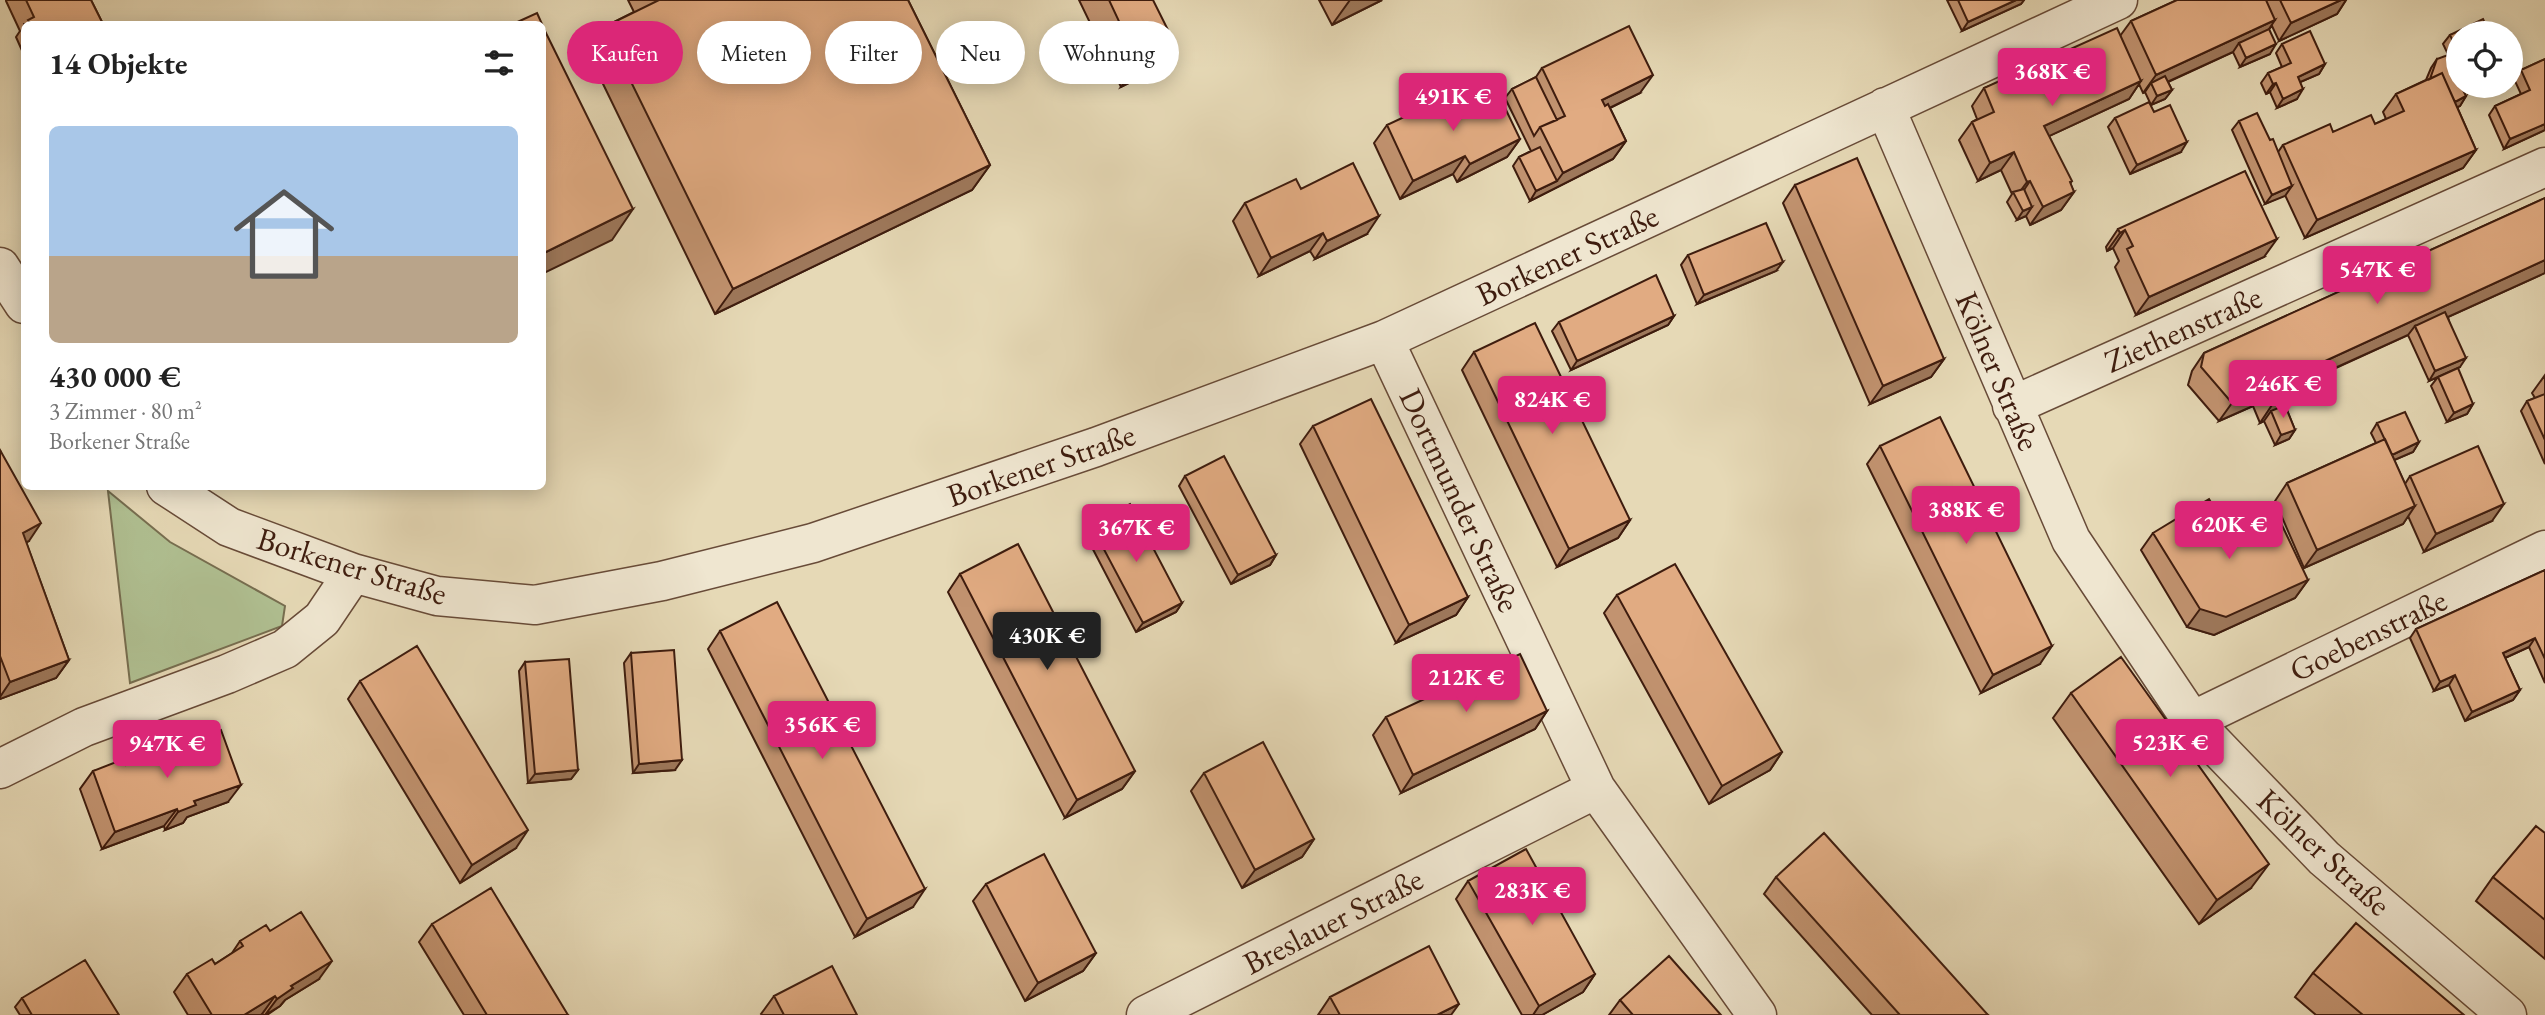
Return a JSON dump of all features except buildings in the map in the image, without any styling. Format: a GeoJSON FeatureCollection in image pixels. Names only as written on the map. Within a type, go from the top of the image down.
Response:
{"type":"FeatureCollection","features":[{"type":"Feature","properties":{"kind":"street","name":"Borkener Straße"},"geometry":{"type":"LineString","coordinates":[[172,490],[229,527],[353,573],[437,596],[535,606],[662,581],[839,534],[1096,447],[1384,340],[2118,0]]}},
{"type":"Feature","properties":{"kind":"street","name":"Kölner Straße"},"geometry":{"type":"LineString","coordinates":[[1885,107],[2071,540],[2192,721],[2324,858],[2507,1015]]}},
{"type":"Feature","properties":{"kind":"street","name":"Ziethenstraße"},"geometry":{"type":"LineString","coordinates":[[2012,406],[2545,167]]}},
{"type":"Feature","properties":{"kind":"street"},"geometry":{"type":"LineString","coordinates":[[0,267],[21,299]]}},
{"type":"Feature","properties":{"kind":"street","name":"Dortmunder Straße"},"geometry":{"type":"LineString","coordinates":[[1384,340],[1595,789],[1757,1015]]}},
{"type":"Feature","properties":{"kind":"street","name":"Goebenstraße"},"geometry":{"type":"LineString","coordinates":[[2192,721],[2545,550]]}},
{"type":"Feature","properties":{"kind":"street"},"geometry":{"type":"LineString","coordinates":[[0,769],[84,727],[227,674],[285,649],[321,619],[353,573]]}},
{"type":"Feature","properties":{"kind":"street","name":"Breslauer Straße"},"geometry":{"type":"LineString","coordinates":[[1146,1015],[1595,789]]}},
{"type":"Feature","properties":{"kind":"green space"},"geometry":{"type":"Polygon","coordinates":[[[108,491],[170,542],[285,606],[282,626],[130,683],[108,491]]]}}]}
